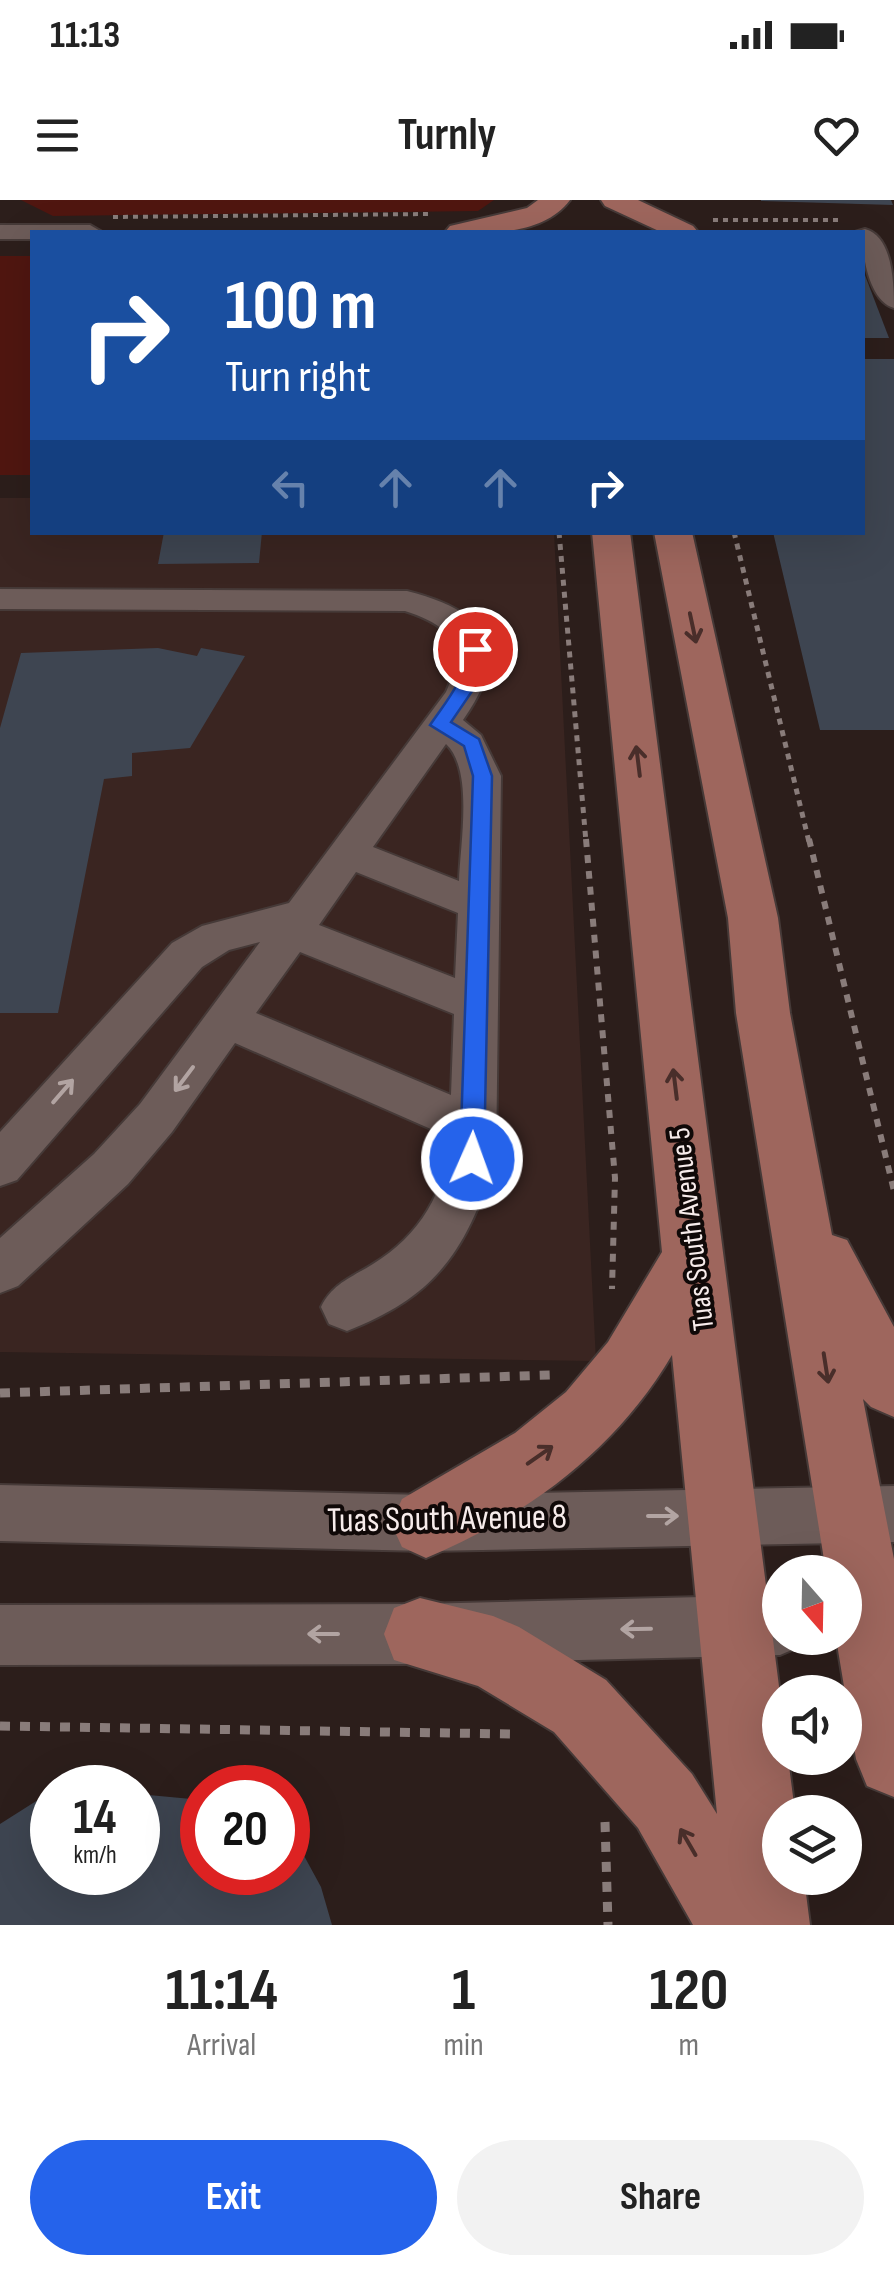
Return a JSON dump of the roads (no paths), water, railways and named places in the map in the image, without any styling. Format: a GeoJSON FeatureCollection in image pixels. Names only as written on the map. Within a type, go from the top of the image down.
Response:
{"type":"FeatureCollection","features":[{"type":"Feature","properties":{"kind":"main road"},"geometry":{"type":"LineString","coordinates":[[607,200],[613,230]]}},
{"type":"Feature","properties":{"kind":"main road"},"geometry":{"type":"LineString","coordinates":[[616,200],[679,230]]}},
{"type":"Feature","properties":{"kind":"main road"},"geometry":{"type":"LineString","coordinates":[[452,223],[537,215],[566,207]]}},
{"type":"Feature","properties":{"kind":"main road","name":"Tuas South Avenue 5"},"geometry":{"type":"LineString","coordinates":[[611,535],[724,1516],[757,1626],[768,1925]]}},
{"type":"Feature","properties":{"kind":"main road"},"geometry":{"type":"LineString","coordinates":[[674,535],[753,918],[763,1013],[799,1203],[871,1514],[870,1622],[894,1759]]}},
{"type":"Feature","properties":{"kind":"main road"},"geometry":{"type":"LineString","coordinates":[[799,1203],[834,1282],[894,1385]]}},
{"type":"Feature","properties":{"kind":"main road"},"geometry":{"type":"LineString","coordinates":[[426,1523],[542,1456],[588,1416],[626,1373],[663,1315],[695,1250]]}},
{"type":"Feature","properties":{"kind":"main road"},"geometry":{"type":"LineString","coordinates":[[420,1634],[493,1653],[580,1706],[665,1801],[739,1925]]}},
{"type":"Feature","properties":{"kind":"street"},"geometry":{"type":"LineString","coordinates":[[0,232],[96,225]]}},
{"type":"Feature","properties":{"kind":"street"},"geometry":{"type":"LineString","coordinates":[[865,236],[894,237]]}},
{"type":"Feature","properties":{"kind":"street"},"geometry":{"type":"LineString","coordinates":[[865,238],[894,300]]}},
{"type":"Feature","properties":{"kind":"street"},"geometry":{"type":"LineString","coordinates":[[0,599],[407,601],[429,606],[467,630],[475,649],[475,666],[468,684],[156,1118],[110,1169],[0,1270]]}},
{"type":"Feature","properties":{"kind":"street"},"geometry":{"type":"LineString","coordinates":[[346,1308],[404,1274],[436,1248],[453,1218],[472,1159],[482,776],[472,743],[457,731],[440,725]]}},
{"type":"Feature","properties":{"kind":"street"},"geometry":{"type":"LineString","coordinates":[[347,853],[479,905]]}},
{"type":"Feature","properties":{"kind":"street"},"geometry":{"type":"LineString","coordinates":[[0,1165],[166,975],[187,955],[217,937],[297,923],[476,1004]]}},
{"type":"Feature","properties":{"kind":"street"},"geometry":{"type":"LineString","coordinates":[[228,1020],[473,1126]]}},
{"type":"Feature","properties":{"kind":"street","name":"Tuas South Avenue 8"},"geometry":{"type":"LineString","coordinates":[[0,1513],[426,1523],[871,1514]]}},
{"type":"Feature","properties":{"kind":"street"},"geometry":{"type":"LineString","coordinates":[[0,1635],[420,1634],[757,1626]]}}]}
